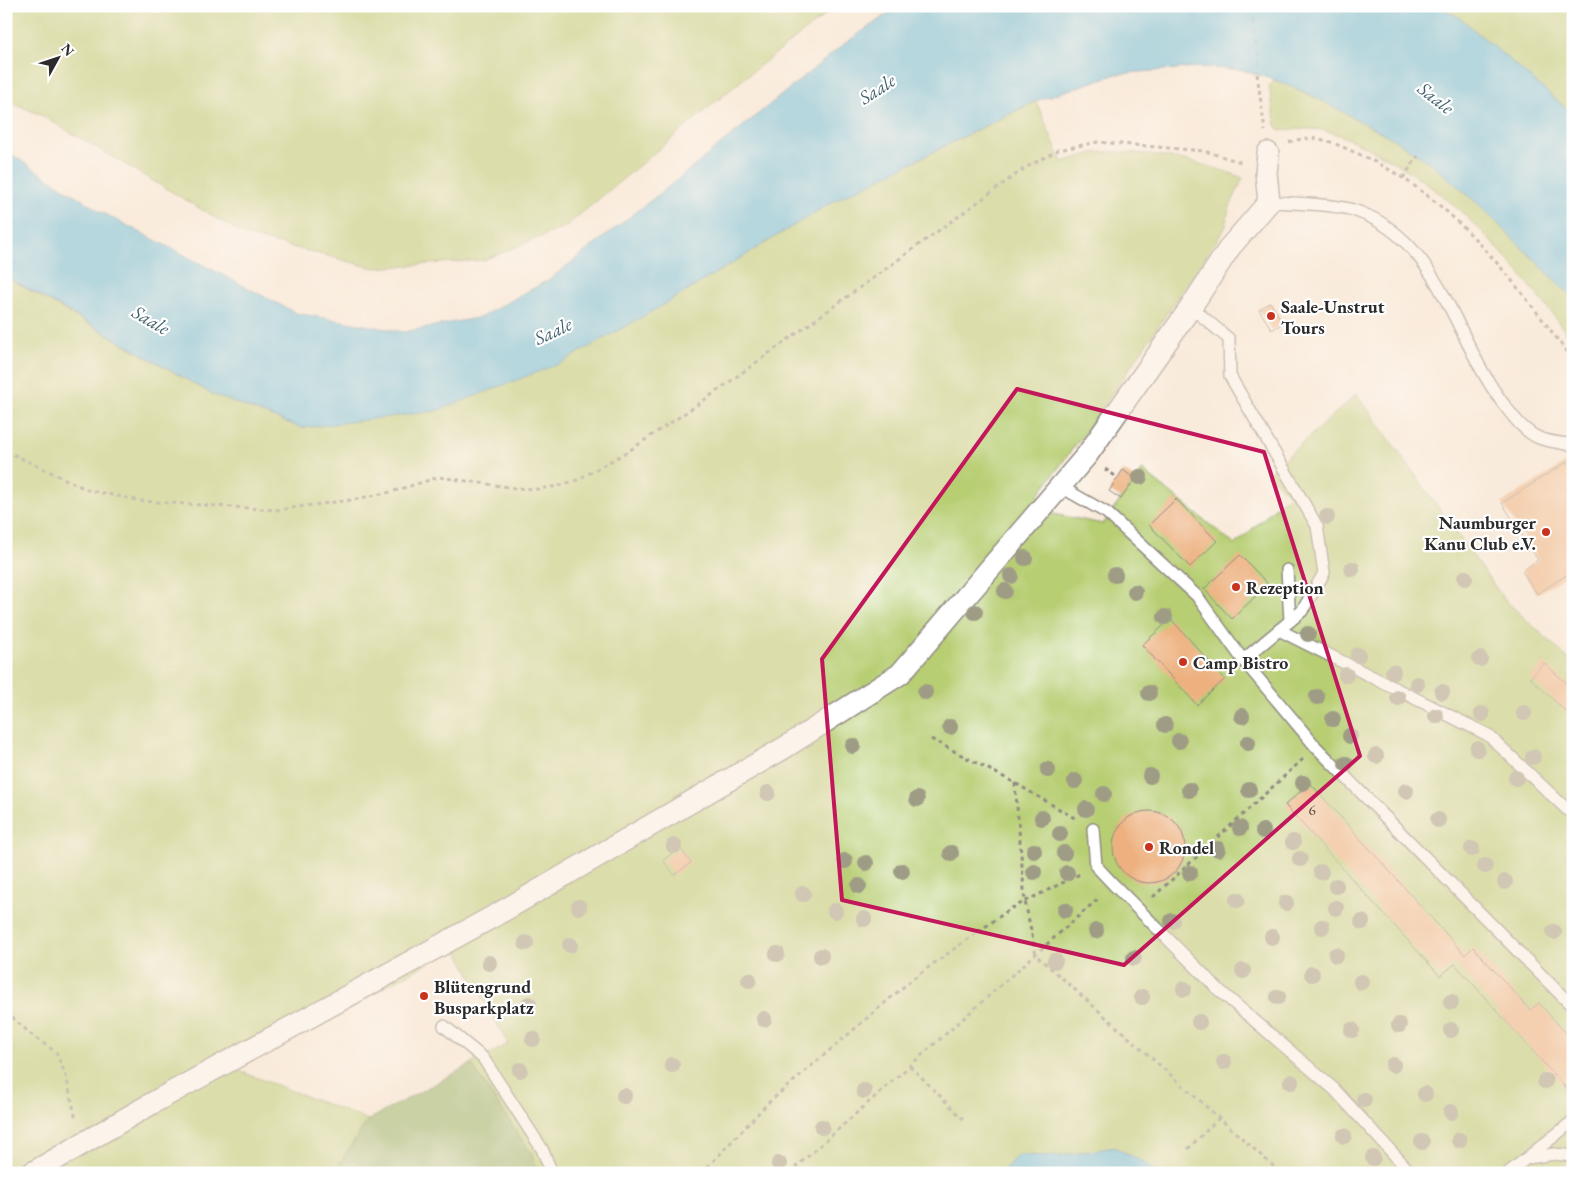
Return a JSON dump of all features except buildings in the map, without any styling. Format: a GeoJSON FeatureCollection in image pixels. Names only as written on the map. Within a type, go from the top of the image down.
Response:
{"type":"FeatureCollection","features":[{"type":"Feature","properties":{"kind":"street"},"geometry":{"type":"LineString","coordinates":[[32,1173],[82,1142],[496,915],[784,748],[900,674],[1087,455],[1191,307],[1230,247],[1269,202],[1266,173],[1268,154]]}},
{"type":"Feature","properties":{"kind":"lane"},"geometry":{"type":"LineString","coordinates":[[1269,202],[1355,210],[1386,225],[1405,240],[1423,260],[1441,290],[1484,378],[1516,421],[1539,438],[1573,444]]}},
{"type":"Feature","properties":{"kind":"lane"},"geometry":{"type":"LineString","coordinates":[[1191,307],[1229,339],[1230,376],[1317,526],[1324,573],[1302,611],[1243,660]]}},
{"type":"Feature","properties":{"kind":"lane"},"geometry":{"type":"LineString","coordinates":[[1061,487],[1106,513],[1197,596],[1243,660],[1316,747],[1573,1007]]}},
{"type":"Feature","properties":{"kind":"lane"},"geometry":{"type":"LineString","coordinates":[[1287,570],[1290,621]]}},
{"type":"Feature","properties":{"kind":"lane"},"geometry":{"type":"LineString","coordinates":[[1279,630],[1488,735],[1573,815]]}},
{"type":"Feature","properties":{"kind":"lane"},"geometry":{"type":"LineString","coordinates":[[1093,830],[1096,866],[1138,911],[1220,991],[1334,1088],[1411,1173]]}},
{"type":"Feature","properties":{"kind":"lane"},"geometry":{"type":"LineString","coordinates":[[444,1026],[483,1058],[542,1149],[552,1173]]}},
{"type":"Feature","properties":{"kind":"lane"},"geometry":{"type":"LineString","coordinates":[[1508,1173],[1573,1121]]}},
{"type":"Feature","properties":{"kind":"lane"},"geometry":{"type":"LineString","coordinates":[[1526,1158],[1554,1154],[1573,1156]]}},
{"type":"Feature","properties":{"kind":"path"},"geometry":{"type":"LineString","coordinates":[[1257,74],[1265,132]]}},
{"type":"Feature","properties":{"kind":"path"},"geometry":{"type":"LineString","coordinates":[[6,451],[88,490],[142,501],[276,510],[359,499],[391,492],[438,477],[515,488],[538,489],[558,486],[578,480],[627,452],[695,406],[1025,168],[1058,150],[1098,142],[1204,151],[1250,165],[1286,143],[1302,138],[1320,138],[1370,158],[1416,186],[1456,219],[1507,272],[1573,360]]}},
{"type":"Feature","properties":{"kind":"path"},"geometry":{"type":"LineString","coordinates":[[1402,178],[1418,156]]}},
{"type":"Feature","properties":{"kind":"path"},"geometry":{"type":"LineString","coordinates":[[931,739],[1015,783],[1093,830]]}},
{"type":"Feature","properties":{"kind":"path"},"geometry":{"type":"LineString","coordinates":[[1138,911],[1316,747]]}},
{"type":"Feature","properties":{"kind":"path"},"geometry":{"type":"LineString","coordinates":[[1015,783],[1025,901],[1036,955],[1281,1173]]}},
{"type":"Feature","properties":{"kind":"path"},"geometry":{"type":"LineString","coordinates":[[702,1173],[766,1104],[915,977],[1010,910],[1096,866]]}},
{"type":"Feature","properties":{"kind":"path"},"geometry":{"type":"LineString","coordinates":[[789,1173],[1036,955],[1113,884]]}},
{"type":"Feature","properties":{"kind":"path"},"geometry":{"type":"LineString","coordinates":[[6,1012],[34,1037],[56,1052],[66,1076],[82,1142]]}},
{"type":"Feature","properties":{"kind":"path"},"geometry":{"type":"LineString","coordinates":[[910,1066],[963,1119]]}},
{"type":"Feature","properties":{"kind":"path"},"geometry":{"type":"LineString","coordinates":[[1188,1149],[1219,1118]]}},
{"type":"Feature","properties":{"kind":"highlighted area"},"geometry":{"type":"Polygon","coordinates":[[[1017,389],[1264,452],[1360,756],[1124,965],[842,900],[822,659],[1017,389]]]}},
{"type":"Feature","properties":{"kind":"green space"},"geometry":{"type":"Polygon","coordinates":[[[6,6],[837,6],[747,76],[565,227],[484,260],[374,268],[245,235],[41,115],[6,100],[6,6]]]}},
{"type":"Feature","properties":{"kind":"green space"},"geometry":{"type":"Polygon","coordinates":[[[1439,6],[1573,6],[1573,114],[1460,18],[1439,6]]]}},
{"type":"Feature","properties":{"kind":"green space"},"geometry":{"type":"Polygon","coordinates":[[[1275,80],[1315,97],[1374,127],[1429,162],[1448,177],[1503,227],[1573,298],[1573,342],[1552,313],[1505,257],[1480,230],[1426,183],[1396,163],[1338,135],[1312,129],[1280,131],[1276,125],[1269,86],[1275,80]]]}},
{"type":"Feature","properties":{"kind":"green space"},"geometry":{"type":"Polygon","coordinates":[[[1036,101],[1062,162],[1099,152],[1140,153],[1193,162],[1243,178],[1229,209],[1225,228],[1100,412],[1038,495],[1053,514],[1103,524],[1142,470],[1235,545],[1290,494],[1267,474],[1357,394],[1504,599],[1573,663],[1573,1173],[538,1173],[532,1155],[471,1064],[508,1044],[456,948],[234,1069],[368,1120],[333,1173],[6,1173],[6,277],[214,395],[302,428],[672,300],[832,202],[1036,101]]]}},
{"type":"Feature","properties":{"kind":"green space"},"geometry":{"type":"Polygon","coordinates":[[[471,1064],[532,1155],[538,1173],[333,1173],[368,1120],[471,1064]]]}},
{"type":"Feature","properties":{"kind":"water","name":"Saale"},"geometry":{"type":"Polygon","coordinates":[[[899,6],[1439,6],[1460,18],[1573,114],[1573,298],[1477,203],[1429,162],[1390,137],[1309,94],[1275,80],[1242,70],[1200,67],[1117,74],[1035,101],[832,202],[672,300],[561,363],[436,411],[302,428],[214,395],[6,276],[6,151],[101,212],[296,313],[404,332],[481,317],[550,279],[672,184],[844,44],[899,6]]]}},
{"type":"Feature","properties":{"kind":"water"},"geometry":{"type":"Polygon","coordinates":[[[1114,1147],[1144,1162],[1157,1173],[1001,1173],[1018,1155],[1060,1156],[1114,1147]]]}},
{"type":"Feature","properties":{"kind":"ferry route"},"geometry":{"type":"LineString","coordinates":[[1254,6],[1257,74]]}},
{"type":"Feature","properties":{"kind":"place","name":"Saale-Unstrut Tours"},"geometry":{"type":"Point","coordinates":[1271,316]}},
{"type":"Feature","properties":{"kind":"place","name":"Naumburger Kanu Club e.V."},"geometry":{"type":"Point","coordinates":[1546,532]}},
{"type":"Feature","properties":{"kind":"place","name":"Rezeption"},"geometry":{"type":"Point","coordinates":[1236,587]}},
{"type":"Feature","properties":{"kind":"place","name":"Camp Bistro"},"geometry":{"type":"Point","coordinates":[1183,662]}},
{"type":"Feature","properties":{"kind":"place","name":"Rondel"},"geometry":{"type":"Point","coordinates":[1149,847]}},
{"type":"Feature","properties":{"kind":"place","name":"Blütengrund Busparkplatz"},"geometry":{"type":"Point","coordinates":[424,996]}}]}
